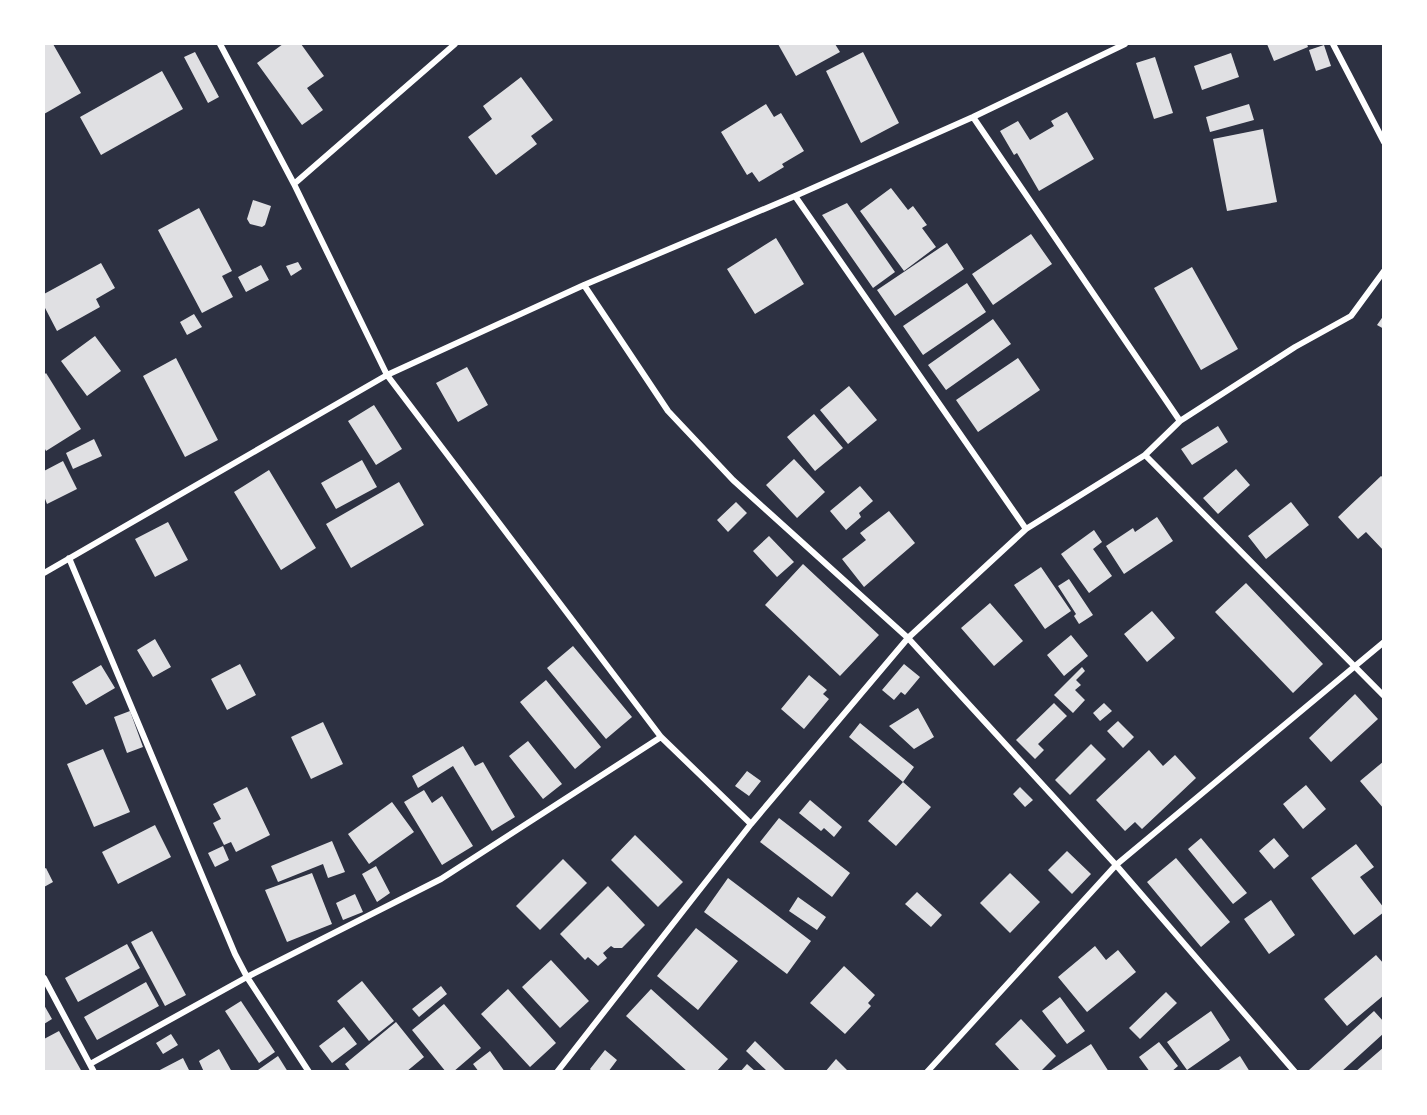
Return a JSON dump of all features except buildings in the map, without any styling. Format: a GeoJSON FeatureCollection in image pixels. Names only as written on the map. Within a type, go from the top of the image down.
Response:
{"type":"FeatureCollection","features":[{"type":"Feature","properties":{"kind":"street"},"geometry":{"type":"LineString","coordinates":[[220,44],[294,184],[387,375],[661,736],[751,824]]}},
{"type":"Feature","properties":{"kind":"street"},"geometry":{"type":"LineString","coordinates":[[294,184],[455,44]]}},
{"type":"Feature","properties":{"kind":"street"},"geometry":{"type":"LineString","coordinates":[[1107,44],[1110,51]]}},
{"type":"Feature","properties":{"kind":"street"},"geometry":{"type":"LineString","coordinates":[[44,573],[387,375],[584,285],[795,196],[973,117],[1125,44]]}},
{"type":"Feature","properties":{"kind":"street"},"geometry":{"type":"LineString","coordinates":[[1333,44],[1383,142]]}},
{"type":"Feature","properties":{"kind":"street"},"geometry":{"type":"LineString","coordinates":[[973,117],[1180,421]]}},
{"type":"Feature","properties":{"kind":"street"},"geometry":{"type":"LineString","coordinates":[[795,196],[1026,529]]}},
{"type":"Feature","properties":{"kind":"street"},"geometry":{"type":"LineString","coordinates":[[557,1071],[751,824],[908,638],[1026,529],[1145,455],[1180,421],[1295,347],[1351,316],[1383,271]]}},
{"type":"Feature","properties":{"kind":"street"},"geometry":{"type":"LineString","coordinates":[[584,285],[668,411],[733,480],[908,638],[1116,865],[1295,1071]]}},
{"type":"Feature","properties":{"kind":"street"},"geometry":{"type":"LineString","coordinates":[[1145,455],[1383,696]]}},
{"type":"Feature","properties":{"kind":"street"},"geometry":{"type":"LineString","coordinates":[[69,558],[235,954],[247,977],[309,1071]]}},
{"type":"Feature","properties":{"kind":"street"},"geometry":{"type":"LineString","coordinates":[[927,1071],[1116,865],[1354,669],[1383,642]]}},
{"type":"Feature","properties":{"kind":"street"},"geometry":{"type":"LineString","coordinates":[[90,1064],[247,977],[441,879],[661,736]]}},
{"type":"Feature","properties":{"kind":"street"},"geometry":{"type":"LineString","coordinates":[[44,978],[94,1071]]}}]}
